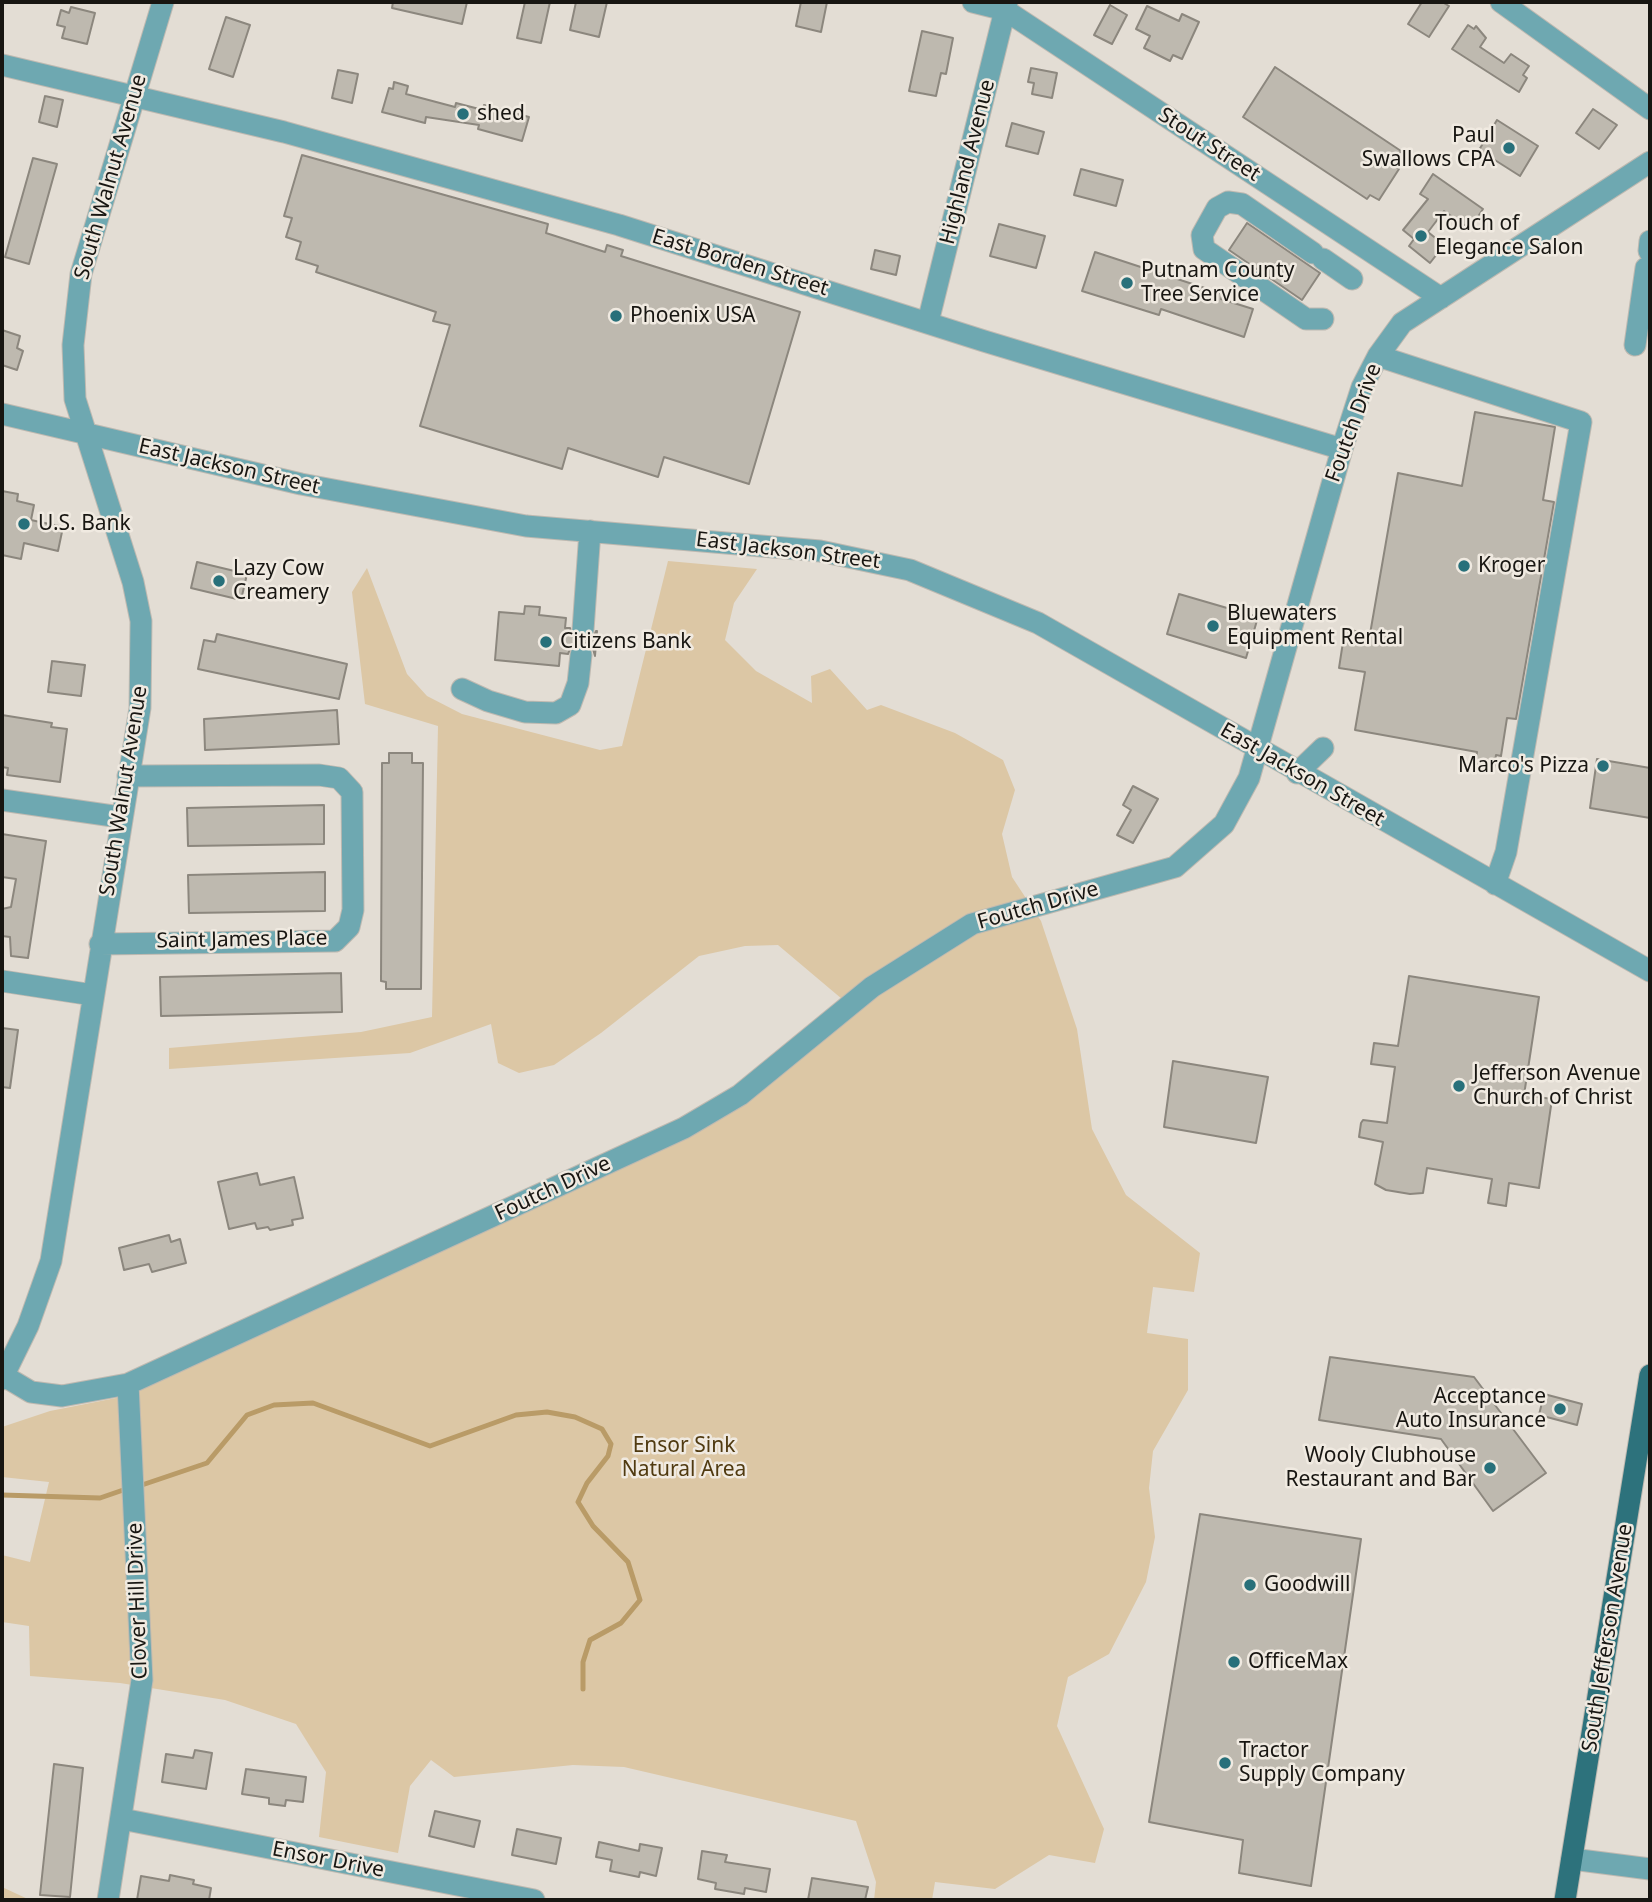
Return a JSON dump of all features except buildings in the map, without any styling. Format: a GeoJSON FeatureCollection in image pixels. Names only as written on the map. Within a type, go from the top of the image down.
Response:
{"type":"FeatureCollection","features":[{"type":"Feature","properties":{"kind":"main road","name":"South Jefferson Avenue"},"geometry":{"type":"LineString","coordinates":[[1565,1900],[1650,1375]]}},
{"type":"Feature","properties":{"kind":"street","name":"South Walnut Avenue"},"geometry":{"type":"LineString","coordinates":[[3,1377],[28,1326],[51,1261],[140,708],[141,621],[133,582],[75,399],[75,309],[93,226],[163,2]]}},
{"type":"Feature","properties":{"kind":"street","name":"Stout Street"},"geometry":{"type":"LineString","coordinates":[[973,2],[1006,6],[1441,298]]}},
{"type":"Feature","properties":{"kind":"street"},"geometry":{"type":"LineString","coordinates":[[1501,2],[1650,108]]}},
{"type":"Feature","properties":{"kind":"street","name":"Highland Avenue"},"geometry":{"type":"LineString","coordinates":[[929,322],[1006,6]]}},
{"type":"Feature","properties":{"kind":"street","name":"East Borden Street"},"geometry":{"type":"LineString","coordinates":[[2,65],[134,94],[284,132],[619,225],[1342,449]]}},
{"type":"Feature","properties":{"kind":"street","name":"Foutch Drive"},"geometry":{"type":"LineString","coordinates":[[3,1377],[31,1392],[62,1396],[128,1384],[684,1128],[740,1095],[872,987],[972,924],[1175,867],[1224,824],[1249,778],[1342,449],[1362,387],[1378,356],[1402,323],[1650,162]]}},
{"type":"Feature","properties":{"kind":"street"},"geometry":{"type":"LineString","coordinates":[[1323,319],[1306,319],[1204,249],[1202,235],[1217,208],[1228,202],[1242,204],[1352,279]]}},
{"type":"Feature","properties":{"kind":"street"},"geometry":{"type":"LineString","coordinates":[[1648,253],[1640,346],[1650,312]]}},
{"type":"Feature","properties":{"kind":"street"},"geometry":{"type":"LineString","coordinates":[[1378,356],[1581,422],[1506,852],[1495,884]]}},
{"type":"Feature","properties":{"kind":"street","name":"East Jackson Street"},"geometry":{"type":"LineString","coordinates":[[2,414],[85,435],[377,499],[526,526],[820,551],[910,570],[1038,623],[1256,750],[1650,971]]}},
{"type":"Feature","properties":{"kind":"street"},"geometry":{"type":"LineString","coordinates":[[583,630],[590,531]]}},
{"type":"Feature","properties":{"kind":"street"},"geometry":{"type":"LineString","coordinates":[[462,689],[488,701],[526,712],[556,713],[570,705],[578,683],[581,655]]}},
{"type":"Feature","properties":{"kind":"street"},"geometry":{"type":"LineString","coordinates":[[1297,773],[1323,748]]}},
{"type":"Feature","properties":{"kind":"street","name":"Saint James Place"},"geometry":{"type":"LineString","coordinates":[[100,944],[335,941],[349,927],[353,910],[352,792],[339,778],[319,775],[128,776]]}},
{"type":"Feature","properties":{"kind":"street"},"geometry":{"type":"LineString","coordinates":[[2,800],[121,817]]}},
{"type":"Feature","properties":{"kind":"street"},"geometry":{"type":"LineString","coordinates":[[2,981],[93,995]]}},
{"type":"Feature","properties":{"kind":"street","name":"Clover Hill Drive"},"geometry":{"type":"LineString","coordinates":[[108,1900],[142,1680],[128,1384]]}},
{"type":"Feature","properties":{"kind":"street","name":"Ensor Drive"},"geometry":{"type":"LineString","coordinates":[[121,1819],[534,1900]]}},
{"type":"Feature","properties":{"kind":"street"},"geometry":{"type":"LineString","coordinates":[[1572,1859],[1650,1869]]}},
{"type":"Feature","properties":{"kind":"green space","name":"Ensor Sink Natural Area"},"geometry":{"type":"Polygon","coordinates":[[[668,561],[757,569],[734,603],[725,640],[756,671],[812,703],[811,676],[830,669],[867,710],[881,705],[955,733],[1003,760],[1015,790],[1002,834],[1012,877],[1041,921],[1077,1029],[1092,1129],[1126,1195],[1200,1253],[1194,1292],[1153,1287],[1147,1333],[1188,1339],[1188,1390],[1153,1451],[1149,1488],[1155,1537],[1146,1582],[1109,1654],[1068,1677],[1057,1726],[1104,1829],[1095,1863],[1049,1855],[995,1889],[935,1882],[932,1900],[874,1900],[876,1882],[856,1821],[624,1767],[573,1765],[454,1777],[431,1760],[410,1786],[398,1853],[319,1837],[326,1772],[296,1724],[225,1700],[120,1683],[30,1676],[29,1626],[2,1622],[2,1555],[30,1562],[49,1482],[2,1477],[2,1427],[50,1411],[116,1398],[740,1095],[842,999],[778,945],[745,946],[699,956],[601,1033],[554,1065],[519,1073],[498,1063],[491,1024],[410,1053],[169,1069],[169,1048],[361,1032],[432,1017],[438,726],[365,704],[352,592],[367,568],[407,674],[427,696],[462,714],[600,750],[622,746],[668,561]]]}},
{"type":"Feature","properties":{"kind":"green space"},"geometry":{"type":"Polygon","coordinates":[[[2,1887],[30,1900],[2,1900],[2,1887]]]}},
{"type":"Feature","properties":{"kind":"waterway"},"geometry":{"type":"LineString","coordinates":[[139,1486],[207,1463],[247,1415],[274,1405],[313,1403],[430,1446],[516,1415],[547,1412],[575,1417],[602,1429],[611,1444],[608,1456],[587,1483],[578,1502],[593,1526],[628,1562],[640,1600],[621,1623],[590,1640],[583,1662],[583,1689]]}},
{"type":"Feature","properties":{"kind":"waterway"},"geometry":{"type":"LineString","coordinates":[[2,1495],[100,1498],[129,1488]]}},
{"type":"Feature","properties":{"kind":"place","name":"shed"},"geometry":{"type":"Point","coordinates":[463,114]}},
{"type":"Feature","properties":{"kind":"place","name":"Paul Swallows CPA"},"geometry":{"type":"Point","coordinates":[1509,148]}},
{"type":"Feature","properties":{"kind":"place","name":"Touch of Elegance Salon"},"geometry":{"type":"Point","coordinates":[1421,236]}},
{"type":"Feature","properties":{"kind":"place","name":"Putnam County Tree Service"},"geometry":{"type":"Point","coordinates":[1127,283]}},
{"type":"Feature","properties":{"kind":"place","name":"Phoenix USA"},"geometry":{"type":"Point","coordinates":[616,316]}},
{"type":"Feature","properties":{"kind":"place","name":"U.S. Bank"},"geometry":{"type":"Point","coordinates":[24,524]}},
{"type":"Feature","properties":{"kind":"place","name":"Kroger"},"geometry":{"type":"Point","coordinates":[1464,566]}},
{"type":"Feature","properties":{"kind":"place","name":"Lazy Cow Creamery"},"geometry":{"type":"Point","coordinates":[219,581]}},
{"type":"Feature","properties":{"kind":"place","name":"Bluewaters Equipment Rental"},"geometry":{"type":"Point","coordinates":[1213,626]}},
{"type":"Feature","properties":{"kind":"place","name":"Citizens Bank"},"geometry":{"type":"Point","coordinates":[546,642]}},
{"type":"Feature","properties":{"kind":"place","name":"Marco's Pizza"},"geometry":{"type":"Point","coordinates":[1603,766]}},
{"type":"Feature","properties":{"kind":"place","name":"Jefferson Avenue Church of Christ"},"geometry":{"type":"Point","coordinates":[1459,1086]}},
{"type":"Feature","properties":{"kind":"place","name":"Acceptance Auto Insurance"},"geometry":{"type":"Point","coordinates":[1560,1409]}},
{"type":"Feature","properties":{"kind":"place","name":"Wooly Clubhouse Restaurant and Bar"},"geometry":{"type":"Point","coordinates":[1490,1468]}},
{"type":"Feature","properties":{"kind":"place","name":"Goodwill"},"geometry":{"type":"Point","coordinates":[1250,1585]}},
{"type":"Feature","properties":{"kind":"place","name":"OfficeMax"},"geometry":{"type":"Point","coordinates":[1234,1662]}},
{"type":"Feature","properties":{"kind":"place","name":"Tractor Supply Company"},"geometry":{"type":"Point","coordinates":[1225,1763]}}]}
